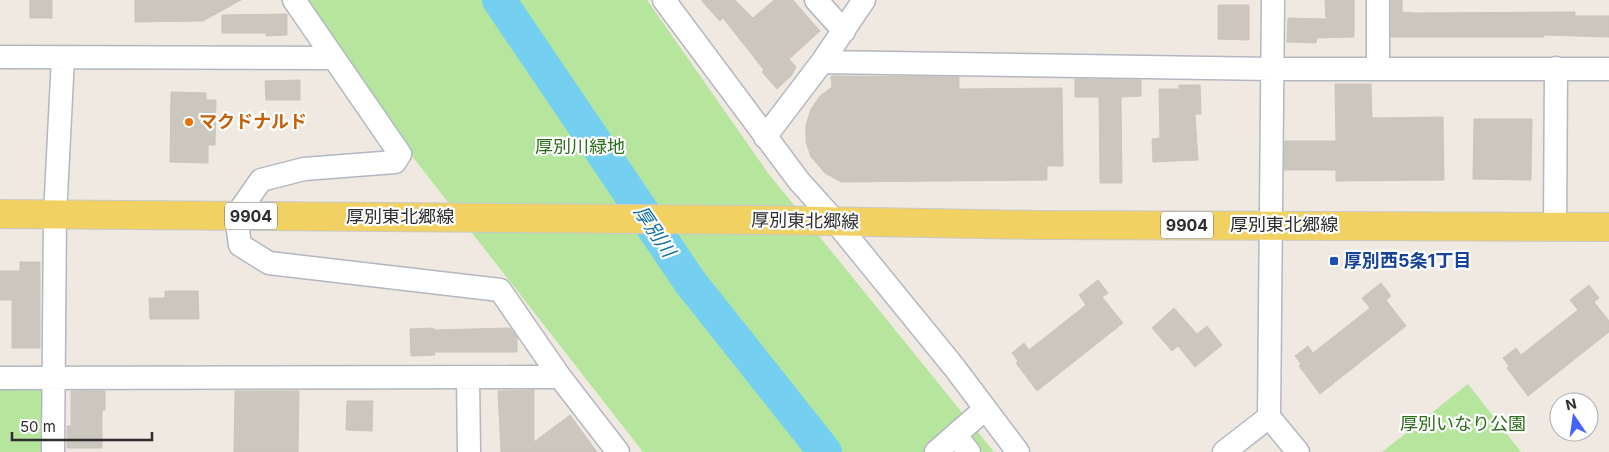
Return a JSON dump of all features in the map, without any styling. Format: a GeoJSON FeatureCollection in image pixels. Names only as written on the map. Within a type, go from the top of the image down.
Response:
{"type":"FeatureCollection","features":[{"type":"Feature","properties":{"kind":"main road","name":"厚別東北郷線"},"geometry":{"type":"LineString","coordinates":[[0,214],[1609,227]]}},
{"type":"Feature","properties":{"kind":"street"},"geometry":{"type":"LineString","coordinates":[[294,0],[400,154],[395,162],[304,169],[261,180],[236,216],[240,245],[269,263],[500,290],[560,377],[618,452]]}},
{"type":"Feature","properties":{"kind":"street"},"geometry":{"type":"LineString","coordinates":[[664,0],[799,182],[835,221],[954,367],[1018,452]]}},
{"type":"Feature","properties":{"kind":"street"},"geometry":{"type":"LineString","coordinates":[[816,0],[844,31]]}},
{"type":"Feature","properties":{"kind":"street"},"geometry":{"type":"LineString","coordinates":[[765,137],[822,62],[864,0]]}},
{"type":"Feature","properties":{"kind":"street"},"geometry":{"type":"LineString","coordinates":[[1273,0],[1269,417],[1298,452]]}},
{"type":"Feature","properties":{"kind":"street"},"geometry":{"type":"LineString","coordinates":[[1378,0],[1378,68]]}},
{"type":"Feature","properties":{"kind":"street"},"geometry":{"type":"LineString","coordinates":[[0,57],[333,58]]}},
{"type":"Feature","properties":{"kind":"street"},"geometry":{"type":"LineString","coordinates":[[53,452],[54,215],[63,58]]}},
{"type":"Feature","properties":{"kind":"street"},"geometry":{"type":"LineString","coordinates":[[822,62],[1272,69],[1609,69]]}},
{"type":"Feature","properties":{"kind":"street"},"geometry":{"type":"LineString","coordinates":[[1555,227],[1556,68]]}},
{"type":"Feature","properties":{"kind":"street"},"geometry":{"type":"LineString","coordinates":[[0,378],[468,379],[560,377]]}},
{"type":"Feature","properties":{"kind":"street"},"geometry":{"type":"LineString","coordinates":[[468,379],[468,452]]}},
{"type":"Feature","properties":{"kind":"street"},"geometry":{"type":"LineString","coordinates":[[951,447],[985,409]]}},
{"type":"Feature","properties":{"kind":"street"},"geometry":{"type":"LineString","coordinates":[[1224,452],[1269,417]]}},
{"type":"Feature","properties":{"kind":"green space","name":"厚別川緑地"},"geometry":{"type":"Polygon","coordinates":[[[308,0],[647,0],[768,173],[994,452],[643,452],[387,124],[308,0]]]}},
{"type":"Feature","properties":{"kind":"green space"},"geometry":{"type":"Polygon","coordinates":[[[0,383],[46,384],[46,452],[0,452],[0,383]]]}},
{"type":"Feature","properties":{"kind":"green space","name":"厚別いなり公園"},"geometry":{"type":"Polygon","coordinates":[[[1468,384],[1521,452],[1382,452],[1468,384]]]}},
{"type":"Feature","properties":{"kind":"building"},"geometry":{"type":"Polygon","coordinates":[[[30,0],[52,0],[52,18],[30,18],[30,0]]]}},
{"type":"Feature","properties":{"kind":"building"},"geometry":{"type":"Polygon","coordinates":[[[135,0],[241,0],[203,21],[135,22],[135,0]]]}},
{"type":"Feature","properties":{"kind":"building"},"geometry":{"type":"Polygon","coordinates":[[[701,0],[735,0],[753,18],[774,0],[793,0],[820,31],[789,59],[796,67],[791,76],[777,89],[762,72],[764,70],[723,18],[720,21],[701,0]]]}},
{"type":"Feature","properties":{"kind":"building"},"geometry":{"type":"Polygon","coordinates":[[[1325,0],[1354,0],[1354,37],[1317,38],[1316,43],[1287,42],[1288,18],[1326,19],[1325,0]]]}},
{"type":"Feature","properties":{"kind":"building"},"geometry":{"type":"Polygon","coordinates":[[[1391,0],[1402,0],[1402,12],[1415,13],[1575,12],[1575,16],[1609,16],[1609,37],[1544,35],[1544,37],[1391,37],[1391,0]]]}},
{"type":"Feature","properties":{"kind":"building"},"geometry":{"type":"Polygon","coordinates":[[[1218,5],[1249,5],[1249,40],[1218,39],[1218,5]]]}},
{"type":"Feature","properties":{"kind":"building"},"geometry":{"type":"Polygon","coordinates":[[[287,14],[287,35],[266,36],[266,33],[222,33],[222,15],[287,14]]]}},
{"type":"Feature","properties":{"kind":"building"},"geometry":{"type":"Polygon","coordinates":[[[831,76],[959,77],[959,89],[1062,88],[1063,166],[1047,166],[1047,180],[841,182],[825,173],[811,157],[806,142],[806,125],[811,109],[820,96],[832,87],[831,76]]]}},
{"type":"Feature","properties":{"kind":"building"},"geometry":{"type":"Polygon","coordinates":[[[1075,79],[1141,80],[1141,96],[1121,97],[1122,183],[1100,183],[1099,97],[1075,97],[1075,79]]]}},
{"type":"Feature","properties":{"kind":"building"},"geometry":{"type":"Polygon","coordinates":[[[300,80],[300,100],[266,100],[265,81],[300,80]]]}},
{"type":"Feature","properties":{"kind":"building"},"geometry":{"type":"Polygon","coordinates":[[[1335,84],[1371,84],[1372,118],[1443,117],[1444,180],[1336,181],[1336,170],[1284,170],[1285,141],[1336,141],[1335,84]]]}},
{"type":"Feature","properties":{"kind":"building"},"geometry":{"type":"Polygon","coordinates":[[[1179,85],[1200,85],[1201,114],[1195,114],[1198,160],[1153,162],[1152,139],[1160,138],[1159,89],[1179,89],[1179,85]]]}},
{"type":"Feature","properties":{"kind":"building","name":"マクドナルド"},"geometry":{"type":"Polygon","coordinates":[[[171,92],[206,93],[206,100],[216,100],[215,145],[208,145],[208,163],[170,162],[171,92]]]}},
{"type":"Feature","properties":{"kind":"building"},"geometry":{"type":"Polygon","coordinates":[[[1474,119],[1532,119],[1531,180],[1473,179],[1474,119]]]}},
{"type":"Feature","properties":{"kind":"building"},"geometry":{"type":"Polygon","coordinates":[[[20,262],[40,262],[40,348],[12,348],[12,300],[0,300],[0,271],[20,271],[20,262]]]}},
{"type":"Feature","properties":{"kind":"building"},"geometry":{"type":"Polygon","coordinates":[[[1098,280],[1108,293],[1102,297],[1123,323],[1037,391],[1016,363],[1018,361],[1012,353],[1024,343],[1029,350],[1086,305],[1079,295],[1098,280]]]}},
{"type":"Feature","properties":{"kind":"building"},"geometry":{"type":"Polygon","coordinates":[[[1381,283],[1391,296],[1386,300],[1406,326],[1320,394],[1299,366],[1301,364],[1295,356],[1308,346],[1313,353],[1370,308],[1362,298],[1381,283]]]}},
{"type":"Feature","properties":{"kind":"building"},"geometry":{"type":"Polygon","coordinates":[[[1589,285],[1599,298],[1594,302],[1609,321],[1609,332],[1528,396],[1507,368],[1509,366],[1503,358],[1516,348],[1521,355],[1578,310],[1570,300],[1589,285]]]}},
{"type":"Feature","properties":{"kind":"building"},"geometry":{"type":"Polygon","coordinates":[[[165,291],[198,291],[199,319],[150,319],[149,298],[165,298],[165,291]]]}},
{"type":"Feature","properties":{"kind":"building"},"geometry":{"type":"Polygon","coordinates":[[[1174,308],[1197,334],[1207,326],[1222,345],[1195,367],[1178,346],[1172,351],[1152,328],[1174,308]]]}},
{"type":"Feature","properties":{"kind":"building"},"geometry":{"type":"Polygon","coordinates":[[[433,328],[434,330],[510,328],[517,337],[517,352],[434,352],[435,355],[411,356],[410,329],[433,328]]]}},
{"type":"Feature","properties":{"kind":"building"},"geometry":{"type":"Polygon","coordinates":[[[534,390],[534,442],[570,415],[597,452],[501,452],[498,391],[534,390]]]}},
{"type":"Feature","properties":{"kind":"building"},"geometry":{"type":"Polygon","coordinates":[[[71,391],[105,391],[105,410],[102,410],[102,448],[67,448],[67,426],[71,426],[71,391]]]}},
{"type":"Feature","properties":{"kind":"building"},"geometry":{"type":"Polygon","coordinates":[[[235,391],[299,391],[298,452],[234,452],[235,391]]]}},
{"type":"Feature","properties":{"kind":"building"},"geometry":{"type":"Polygon","coordinates":[[[347,401],[373,401],[372,431],[346,430],[347,401]]]}},
{"type":"Feature","properties":{"kind":"waterway","name":"厚別川"},"geometry":{"type":"LineString","coordinates":[[499,0],[690,282],[825,452]]}},
{"type":"Feature","properties":{"kind":"place","name":"マクドナルド"},"geometry":{"type":"Point","coordinates":[189,122]}},
{"type":"Feature","properties":{"kind":"place","name":"厚別西5条1丁目"},"geometry":{"type":"Point","coordinates":[1334,261]}}]}
